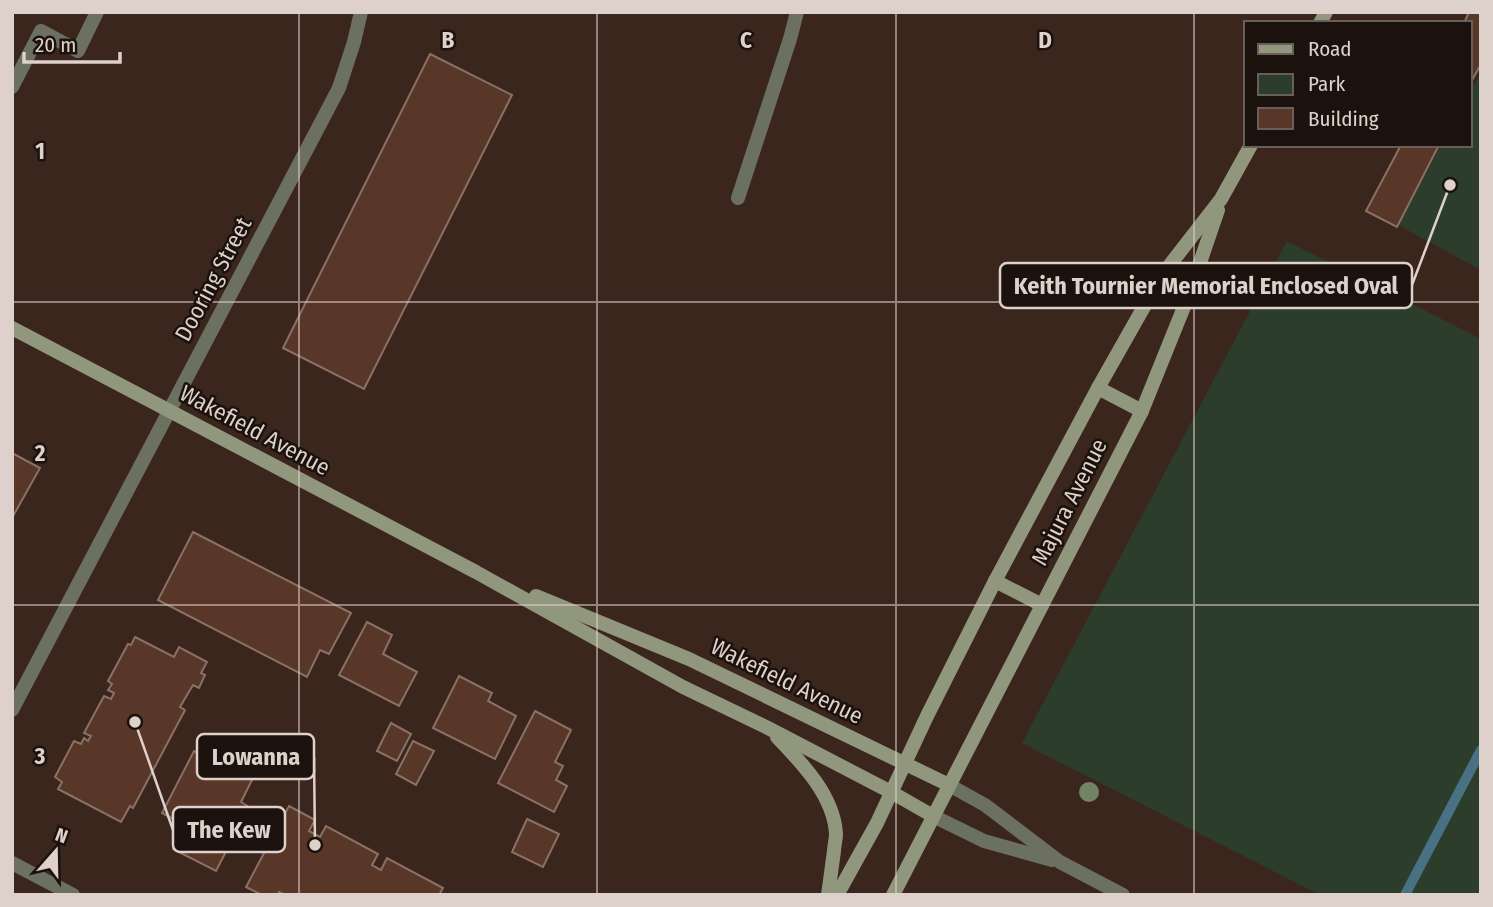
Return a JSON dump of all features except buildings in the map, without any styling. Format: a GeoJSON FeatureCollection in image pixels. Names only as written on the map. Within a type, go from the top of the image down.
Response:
{"type":"FeatureCollection","features":[{"type":"Feature","properties":{"kind":"main road","name":"Majura Avenue"},"geometry":{"type":"LineString","coordinates":[[893,895],[1142,411],[1190,292],[1222,199],[1250,147]]}},
{"type":"Feature","properties":{"kind":"main road","name":"Majura Avenue"},"geometry":{"type":"LineString","coordinates":[[837,895],[877,823],[995,581],[1098,388],[1162,275],[1222,199]]}},
{"type":"Feature","properties":{"kind":"main road","name":"Wakefield Avenue"},"geometry":{"type":"LineString","coordinates":[[12,328],[476,572],[683,687],[768,728],[933,816]]}},
{"type":"Feature","properties":{"kind":"main road"},"geometry":{"type":"LineString","coordinates":[[1098,388],[1142,411]]}},
{"type":"Feature","properties":{"kind":"main road","name":"Wakefield Avenue"},"geometry":{"type":"LineString","coordinates":[[476,572],[689,659],[948,785]]}},
{"type":"Feature","properties":{"kind":"main road"},"geometry":{"type":"LineString","coordinates":[[995,581],[1042,605]]}},
{"type":"Feature","properties":{"kind":"main road"},"geometry":{"type":"LineString","coordinates":[[768,728],[798,758],[824,797],[831,813],[836,834],[828,895]]}},
{"type":"Feature","properties":{"kind":"street"},"geometry":{"type":"LineString","coordinates":[[12,87],[41,31],[78,51],[97,12]]}},
{"type":"Feature","properties":{"kind":"street","name":"Dooring Street"},"geometry":{"type":"LineString","coordinates":[[12,710],[339,88],[361,12]]}},
{"type":"Feature","properties":{"kind":"street"},"geometry":{"type":"LineString","coordinates":[[738,198],[797,12]]}},
{"type":"Feature","properties":{"kind":"street","name":"Wakefield Avenue"},"geometry":{"type":"LineString","coordinates":[[948,785],[985,805],[1060,862],[1123,895]]}},
{"type":"Feature","properties":{"kind":"street","name":"Wakefield Avenue"},"geometry":{"type":"LineString","coordinates":[[933,816],[984,841],[1060,862]]}},
{"type":"Feature","properties":{"kind":"street"},"geometry":{"type":"LineString","coordinates":[[12,863],[73,895]]}},
{"type":"Feature","properties":{"kind":"green space"},"geometry":{"type":"Polygon","coordinates":[[[1481,73],[1481,270],[1398,225],[1440,147],[1472,147],[1472,89],[1481,73]]]}},
{"type":"Feature","properties":{"kind":"green space"},"geometry":{"type":"Polygon","coordinates":[[[1287,241],[1481,339],[1481,895],[1320,895],[1022,743],[1287,241]]]}},
{"type":"Feature","properties":{"kind":"waterway"},"geometry":{"type":"LineString","coordinates":[[1405,895],[1481,750]]}},
{"type":"Feature","properties":{"kind":"place","name":"Keith Tournier Memorial Enclosed Oval"},"geometry":{"type":"Point","coordinates":[1450,185]}},
{"type":"Feature","properties":{"kind":"place","name":"The Kew"},"geometry":{"type":"Point","coordinates":[135,722]}},
{"type":"Feature","properties":{"kind":"place","name":"Lowanna"},"geometry":{"type":"Point","coordinates":[315,845]}}]}
